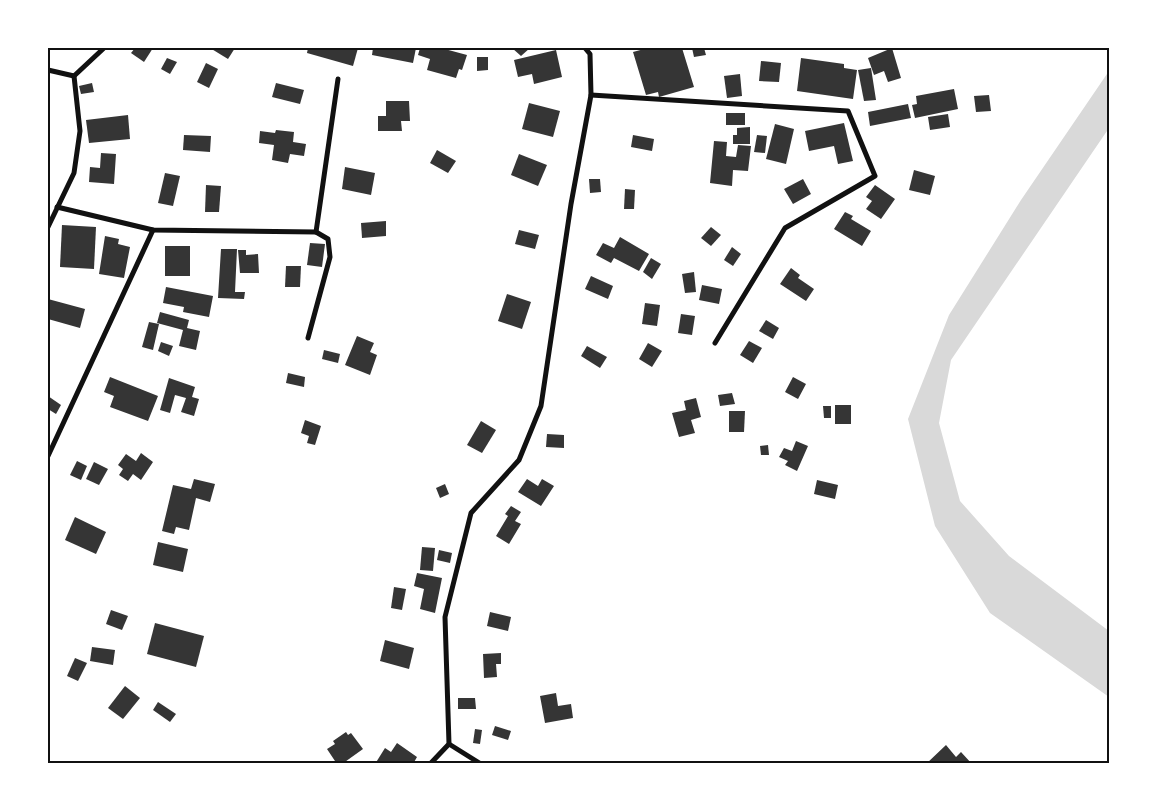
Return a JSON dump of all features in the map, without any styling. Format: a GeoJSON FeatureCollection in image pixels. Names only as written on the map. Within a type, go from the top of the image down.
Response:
{"type":"FeatureCollection","features":[{"type":"Feature","properties":{"kind":"street"},"geometry":{"type":"LineString","coordinates":[[74,76],[104,48]]}},
{"type":"Feature","properties":{"kind":"street"},"geometry":{"type":"LineString","coordinates":[[430,764],[449,744],[446,617],[471,514],[519,460],[541,406],[571,204],[591,95],[590,54],[585,48]]}},
{"type":"Feature","properties":{"kind":"street"},"geometry":{"type":"LineString","coordinates":[[48,70],[74,76]]}},
{"type":"Feature","properties":{"kind":"street"},"geometry":{"type":"LineString","coordinates":[[48,227],[74,173],[80,131],[74,76]]}},
{"type":"Feature","properties":{"kind":"street"},"geometry":{"type":"LineString","coordinates":[[316,232],[338,79]]}},
{"type":"Feature","properties":{"kind":"street"},"geometry":{"type":"LineString","coordinates":[[591,95],[848,111],[875,176],[785,228],[714,343]]}},
{"type":"Feature","properties":{"kind":"street"},"geometry":{"type":"LineString","coordinates":[[57,207],[153,230],[316,232],[328,239],[330,257],[308,338]]}},
{"type":"Feature","properties":{"kind":"street"},"geometry":{"type":"LineString","coordinates":[[48,456],[153,230]]}},
{"type":"Feature","properties":{"kind":"street"},"geometry":{"type":"LineString","coordinates":[[449,744],[481,764]]}},
{"type":"Feature","properties":{"kind":"shaded area"},"geometry":{"type":"Polygon","coordinates":[[[1109,71],[1109,128],[951,360],[939,423],[960,501],[1009,556],[1109,631],[1109,697],[990,613],[935,526],[908,419],[949,315],[1021,200],[1109,71]]]}},
{"type":"Feature","properties":{"kind":"building"},"geometry":{"type":"Polygon","coordinates":[[[135,48],[153,48],[144,62],[131,53],[135,48]]]}},
{"type":"Feature","properties":{"kind":"building"},"geometry":{"type":"Polygon","coordinates":[[[210,48],[235,48],[228,59],[210,48]]]}},
{"type":"Feature","properties":{"kind":"building"},"geometry":{"type":"Polygon","coordinates":[[[308,48],[358,48],[353,66],[307,53],[308,48]]]}},
{"type":"Feature","properties":{"kind":"building"},"geometry":{"type":"Polygon","coordinates":[[[373,48],[416,48],[413,63],[372,55],[373,48]]]}},
{"type":"Feature","properties":{"kind":"building"},"geometry":{"type":"Polygon","coordinates":[[[420,48],[441,48],[467,55],[462,70],[459,69],[456,78],[427,70],[430,59],[418,55],[420,48]]]}},
{"type":"Feature","properties":{"kind":"building"},"geometry":{"type":"Polygon","coordinates":[[[512,48],[530,48],[521,56],[512,48]]]}},
{"type":"Feature","properties":{"kind":"building"},"geometry":{"type":"Polygon","coordinates":[[[648,48],[682,48],[694,87],[659,97],[658,92],[646,95],[633,52],[648,48]]]}},
{"type":"Feature","properties":{"kind":"building"},"geometry":{"type":"Polygon","coordinates":[[[692,48],[704,48],[706,55],[694,57],[692,48]]]}},
{"type":"Feature","properties":{"kind":"building"},"geometry":{"type":"Polygon","coordinates":[[[892,48],[901,78],[888,82],[884,71],[874,75],[868,58],[892,48]]]}},
{"type":"Feature","properties":{"kind":"building"},"geometry":{"type":"Polygon","coordinates":[[[556,50],[562,77],[534,84],[532,74],[518,77],[514,60],[556,50]]]}},
{"type":"Feature","properties":{"kind":"building"},"geometry":{"type":"Polygon","coordinates":[[[477,57],[488,57],[488,70],[477,71],[477,57]]]}},
{"type":"Feature","properties":{"kind":"building"},"geometry":{"type":"Polygon","coordinates":[[[167,58],[177,62],[170,74],[161,69],[167,58]]]}},
{"type":"Feature","properties":{"kind":"building"},"geometry":{"type":"Polygon","coordinates":[[[801,58],[844,64],[844,68],[857,70],[853,99],[797,91],[801,58]]]}},
{"type":"Feature","properties":{"kind":"building"},"geometry":{"type":"Polygon","coordinates":[[[761,61],[781,63],[779,82],[759,81],[761,61]]]}},
{"type":"Feature","properties":{"kind":"building"},"geometry":{"type":"Polygon","coordinates":[[[206,63],[218,69],[209,88],[197,82],[206,63]]]}},
{"type":"Feature","properties":{"kind":"building"},"geometry":{"type":"Polygon","coordinates":[[[871,68],[876,100],[864,101],[858,70],[871,68]]]}},
{"type":"Feature","properties":{"kind":"building"},"geometry":{"type":"Polygon","coordinates":[[[740,74],[742,96],[727,98],[724,76],[740,74]]]}},
{"type":"Feature","properties":{"kind":"building"},"geometry":{"type":"Polygon","coordinates":[[[92,83],[94,92],[81,94],[79,86],[92,83]]]}},
{"type":"Feature","properties":{"kind":"building"},"geometry":{"type":"Polygon","coordinates":[[[276,83],[304,90],[300,104],[272,97],[276,83]]]}},
{"type":"Feature","properties":{"kind":"building"},"geometry":{"type":"Polygon","coordinates":[[[954,89],[958,109],[915,118],[912,105],[917,104],[916,96],[954,89]]]}},
{"type":"Feature","properties":{"kind":"building"},"geometry":{"type":"Polygon","coordinates":[[[989,95],[991,111],[976,112],[974,96],[989,95]]]}},
{"type":"Feature","properties":{"kind":"building"},"geometry":{"type":"Polygon","coordinates":[[[386,101],[409,101],[410,121],[401,121],[402,131],[378,131],[378,116],[386,116],[386,101]]]}},
{"type":"Feature","properties":{"kind":"building"},"geometry":{"type":"Polygon","coordinates":[[[529,103],[560,111],[553,137],[522,129],[529,103]]]}},
{"type":"Feature","properties":{"kind":"building"},"geometry":{"type":"Polygon","coordinates":[[[908,104],[911,118],[870,126],[868,112],[908,104]]]}},
{"type":"Feature","properties":{"kind":"building"},"geometry":{"type":"Polygon","coordinates":[[[726,113],[745,113],[745,125],[726,125],[726,113]]]}},
{"type":"Feature","properties":{"kind":"building"},"geometry":{"type":"Polygon","coordinates":[[[948,114],[950,127],[930,130],[928,117],[948,114]]]}},
{"type":"Feature","properties":{"kind":"building"},"geometry":{"type":"Polygon","coordinates":[[[128,115],[130,139],[89,143],[86,120],[128,115]]]}},
{"type":"Feature","properties":{"kind":"building"},"geometry":{"type":"Polygon","coordinates":[[[844,123],[853,161],[838,164],[834,146],[809,151],[805,131],[844,123]]]}},
{"type":"Feature","properties":{"kind":"building"},"geometry":{"type":"Polygon","coordinates":[[[775,124],[794,129],[786,164],[766,159],[775,124]]]}},
{"type":"Feature","properties":{"kind":"building"},"geometry":{"type":"Polygon","coordinates":[[[750,127],[750,144],[733,144],[733,135],[737,135],[737,128],[750,127]]]}},
{"type":"Feature","properties":{"kind":"building"},"geometry":{"type":"Polygon","coordinates":[[[276,130],[294,132],[293,142],[306,144],[304,156],[290,154],[288,163],[272,160],[274,145],[259,143],[260,131],[275,133],[276,130]]]}},
{"type":"Feature","properties":{"kind":"building"},"geometry":{"type":"Polygon","coordinates":[[[184,135],[211,136],[210,152],[183,150],[184,135]]]}},
{"type":"Feature","properties":{"kind":"building"},"geometry":{"type":"Polygon","coordinates":[[[633,135],[654,139],[652,151],[631,147],[633,135]]]}},
{"type":"Feature","properties":{"kind":"building"},"geometry":{"type":"Polygon","coordinates":[[[757,135],[767,136],[765,153],[754,152],[757,135]]]}},
{"type":"Feature","properties":{"kind":"building"},"geometry":{"type":"Polygon","coordinates":[[[714,141],[727,142],[726,156],[736,157],[738,145],[751,146],[748,171],[733,170],[732,186],[710,183],[714,141]]]}},
{"type":"Feature","properties":{"kind":"building"},"geometry":{"type":"Polygon","coordinates":[[[437,150],[456,161],[448,173],[430,163],[437,150]]]}},
{"type":"Feature","properties":{"kind":"building"},"geometry":{"type":"Polygon","coordinates":[[[101,153],[116,154],[114,184],[89,182],[90,167],[100,168],[101,153]]]}},
{"type":"Feature","properties":{"kind":"building"},"geometry":{"type":"Polygon","coordinates":[[[519,154],[547,165],[538,186],[511,175],[519,154]]]}},
{"type":"Feature","properties":{"kind":"building"},"geometry":{"type":"Polygon","coordinates":[[[345,167],[375,173],[371,195],[342,189],[345,167]]]}},
{"type":"Feature","properties":{"kind":"building"},"geometry":{"type":"Polygon","coordinates":[[[914,170],[935,176],[930,195],[909,190],[914,170]]]}},
{"type":"Feature","properties":{"kind":"building"},"geometry":{"type":"Polygon","coordinates":[[[165,173],[180,176],[173,206],[158,203],[165,173]]]}},
{"type":"Feature","properties":{"kind":"building"},"geometry":{"type":"Polygon","coordinates":[[[589,179],[600,179],[601,192],[590,193],[589,179]]]}},
{"type":"Feature","properties":{"kind":"building"},"geometry":{"type":"Polygon","coordinates":[[[803,179],[811,194],[793,204],[784,189],[803,179]]]}},
{"type":"Feature","properties":{"kind":"building"},"geometry":{"type":"Polygon","coordinates":[[[206,185],[221,186],[219,212],[205,212],[206,185]]]}},
{"type":"Feature","properties":{"kind":"building"},"geometry":{"type":"Polygon","coordinates":[[[875,185],[895,199],[881,219],[866,209],[872,201],[866,197],[875,185]]]}},
{"type":"Feature","properties":{"kind":"building"},"geometry":{"type":"Polygon","coordinates":[[[625,189],[635,190],[634,209],[624,209],[625,189]]]}},
{"type":"Feature","properties":{"kind":"building"},"geometry":{"type":"Polygon","coordinates":[[[845,212],[853,216],[851,219],[871,231],[862,246],[834,229],[845,212]]]}},
{"type":"Feature","properties":{"kind":"building"},"geometry":{"type":"Polygon","coordinates":[[[386,221],[386,236],[362,238],[361,223],[386,221]]]}},
{"type":"Feature","properties":{"kind":"building"},"geometry":{"type":"Polygon","coordinates":[[[62,225],[96,227],[94,269],[60,267],[62,225]]]}},
{"type":"Feature","properties":{"kind":"building"},"geometry":{"type":"Polygon","coordinates":[[[711,227],[721,235],[711,246],[701,238],[711,227]]]}},
{"type":"Feature","properties":{"kind":"building"},"geometry":{"type":"Polygon","coordinates":[[[519,230],[539,235],[535,249],[515,244],[519,230]]]}},
{"type":"Feature","properties":{"kind":"building"},"geometry":{"type":"Polygon","coordinates":[[[105,236],[119,239],[118,244],[130,247],[124,278],[99,274],[105,236]]]}},
{"type":"Feature","properties":{"kind":"building"},"geometry":{"type":"Polygon","coordinates":[[[620,237],[649,254],[639,271],[614,258],[611,263],[596,255],[603,243],[614,248],[620,237]]]}},
{"type":"Feature","properties":{"kind":"building"},"geometry":{"type":"Polygon","coordinates":[[[310,243],[325,244],[322,267],[307,265],[310,243]]]}},
{"type":"Feature","properties":{"kind":"building"},"geometry":{"type":"Polygon","coordinates":[[[165,246],[190,246],[190,276],[165,276],[165,246]]]}},
{"type":"Feature","properties":{"kind":"building"},"geometry":{"type":"Polygon","coordinates":[[[732,247],[741,254],[733,266],[724,260],[732,247]]]}},
{"type":"Feature","properties":{"kind":"building"},"geometry":{"type":"Polygon","coordinates":[[[221,249],[237,249],[235,292],[245,292],[244,299],[218,298],[221,249]]]}},
{"type":"Feature","properties":{"kind":"building"},"geometry":{"type":"Polygon","coordinates":[[[238,250],[246,250],[246,255],[258,254],[259,273],[240,273],[238,250]]]}},
{"type":"Feature","properties":{"kind":"building"},"geometry":{"type":"Polygon","coordinates":[[[651,258],[661,264],[652,279],[643,272],[651,258]]]}},
{"type":"Feature","properties":{"kind":"building"},"geometry":{"type":"Polygon","coordinates":[[[286,266],[301,266],[300,287],[285,287],[286,266]]]}},
{"type":"Feature","properties":{"kind":"building"},"geometry":{"type":"Polygon","coordinates":[[[791,268],[800,275],[798,278],[814,289],[806,301],[780,284],[791,268]]]}},
{"type":"Feature","properties":{"kind":"building"},"geometry":{"type":"Polygon","coordinates":[[[694,272],[696,292],[685,293],[682,274],[694,272]]]}},
{"type":"Feature","properties":{"kind":"building"},"geometry":{"type":"Polygon","coordinates":[[[591,276],[613,286],[608,299],[585,289],[591,276]]]}},
{"type":"Feature","properties":{"kind":"building"},"geometry":{"type":"Polygon","coordinates":[[[702,285],[722,289],[719,304],[699,300],[702,285]]]}},
{"type":"Feature","properties":{"kind":"building"},"geometry":{"type":"Polygon","coordinates":[[[166,287],[213,296],[209,317],[183,312],[184,307],[163,303],[166,287]]]}},
{"type":"Feature","properties":{"kind":"building"},"geometry":{"type":"Polygon","coordinates":[[[507,294],[531,302],[522,329],[498,321],[507,294]]]}},
{"type":"Feature","properties":{"kind":"building"},"geometry":{"type":"Polygon","coordinates":[[[48,299],[85,309],[80,328],[48,319],[48,299]]]}},
{"type":"Feature","properties":{"kind":"building"},"geometry":{"type":"Polygon","coordinates":[[[645,303],[660,305],[657,326],[642,324],[645,303]]]}},
{"type":"Feature","properties":{"kind":"building"},"geometry":{"type":"Polygon","coordinates":[[[160,312],[189,320],[187,328],[200,331],[196,350],[179,346],[183,330],[157,323],[160,312]]]}},
{"type":"Feature","properties":{"kind":"building"},"geometry":{"type":"Polygon","coordinates":[[[681,314],[695,316],[692,335],[678,333],[681,314]]]}},
{"type":"Feature","properties":{"kind":"building"},"geometry":{"type":"Polygon","coordinates":[[[766,320],[779,328],[773,339],[759,331],[766,320]]]}},
{"type":"Feature","properties":{"kind":"building"},"geometry":{"type":"Polygon","coordinates":[[[149,322],[159,324],[153,350],[142,347],[149,322]]]}},
{"type":"Feature","properties":{"kind":"building"},"geometry":{"type":"Polygon","coordinates":[[[357,336],[374,343],[370,352],[377,355],[370,375],[345,365],[357,336]]]}},
{"type":"Feature","properties":{"kind":"building"},"geometry":{"type":"Polygon","coordinates":[[[749,341],[762,348],[753,363],[740,355],[749,341]]]}},
{"type":"Feature","properties":{"kind":"building"},"geometry":{"type":"Polygon","coordinates":[[[161,342],[173,346],[169,356],[158,351],[161,342]]]}},
{"type":"Feature","properties":{"kind":"building"},"geometry":{"type":"Polygon","coordinates":[[[648,343],[662,351],[652,367],[639,359],[648,343]]]}},
{"type":"Feature","properties":{"kind":"building"},"geometry":{"type":"Polygon","coordinates":[[[587,346],[607,357],[600,368],[581,356],[587,346]]]}},
{"type":"Feature","properties":{"kind":"building"},"geometry":{"type":"Polygon","coordinates":[[[324,350],[340,354],[338,363],[322,359],[324,350]]]}},
{"type":"Feature","properties":{"kind":"building"},"geometry":{"type":"Polygon","coordinates":[[[288,373],[305,377],[304,387],[286,383],[288,373]]]}},
{"type":"Feature","properties":{"kind":"building"},"geometry":{"type":"Polygon","coordinates":[[[110,377],[158,396],[148,421],[110,407],[114,396],[104,392],[110,377]]]}},
{"type":"Feature","properties":{"kind":"building"},"geometry":{"type":"Polygon","coordinates":[[[793,377],[806,384],[798,399],[785,392],[793,377]]]}},
{"type":"Feature","properties":{"kind":"building"},"geometry":{"type":"Polygon","coordinates":[[[169,378],[195,387],[192,397],[199,399],[194,416],[181,412],[186,398],[175,395],[170,413],[160,410],[169,378]]]}},
{"type":"Feature","properties":{"kind":"building"},"geometry":{"type":"Polygon","coordinates":[[[732,393],[735,404],[720,406],[718,395],[732,393]]]}},
{"type":"Feature","properties":{"kind":"building"},"geometry":{"type":"Polygon","coordinates":[[[48,396],[61,405],[56,414],[48,409],[48,396]]]}},
{"type":"Feature","properties":{"kind":"building"},"geometry":{"type":"Polygon","coordinates":[[[696,398],[701,417],[691,420],[695,433],[679,437],[672,413],[686,410],[684,401],[696,398]]]}},
{"type":"Feature","properties":{"kind":"building"},"geometry":{"type":"Polygon","coordinates":[[[835,405],[851,405],[851,424],[835,424],[835,405]]]}},
{"type":"Feature","properties":{"kind":"building"},"geometry":{"type":"Polygon","coordinates":[[[823,406],[831,406],[831,418],[824,418],[823,406]]]}},
{"type":"Feature","properties":{"kind":"building"},"geometry":{"type":"Polygon","coordinates":[[[729,411],[745,411],[744,432],[729,432],[729,411]]]}},
{"type":"Feature","properties":{"kind":"building"},"geometry":{"type":"Polygon","coordinates":[[[305,420],[321,426],[315,445],[307,443],[309,436],[301,433],[305,420]]]}},
{"type":"Feature","properties":{"kind":"building"},"geometry":{"type":"Polygon","coordinates":[[[481,421],[496,430],[482,453],[467,445],[481,421]]]}},
{"type":"Feature","properties":{"kind":"building"},"geometry":{"type":"Polygon","coordinates":[[[547,434],[564,435],[564,448],[546,447],[547,434]]]}},
{"type":"Feature","properties":{"kind":"building"},"geometry":{"type":"Polygon","coordinates":[[[796,441],[808,446],[797,471],[785,465],[788,461],[779,457],[784,448],[792,451],[796,441]]]}},
{"type":"Feature","properties":{"kind":"building"},"geometry":{"type":"Polygon","coordinates":[[[768,445],[769,455],[761,455],[760,446],[768,445]]]}},
{"type":"Feature","properties":{"kind":"building"},"geometry":{"type":"Polygon","coordinates":[[[141,453],[153,462],[141,480],[133,474],[128,481],[119,475],[123,469],[118,465],[126,454],[136,461],[141,453]]]}},
{"type":"Feature","properties":{"kind":"building"},"geometry":{"type":"Polygon","coordinates":[[[77,461],[87,466],[81,480],[70,475],[77,461]]]}},
{"type":"Feature","properties":{"kind":"building"},"geometry":{"type":"Polygon","coordinates":[[[94,462],[108,469],[99,485],[86,479],[94,462]]]}},
{"type":"Feature","properties":{"kind":"building"},"geometry":{"type":"Polygon","coordinates":[[[194,479],[215,484],[210,502],[196,498],[189,530],[176,527],[174,534],[162,531],[173,485],[191,489],[194,479]]]}},
{"type":"Feature","properties":{"kind":"building"},"geometry":{"type":"Polygon","coordinates":[[[527,479],[538,486],[542,479],[554,486],[541,506],[518,492],[527,479]]]}},
{"type":"Feature","properties":{"kind":"building"},"geometry":{"type":"Polygon","coordinates":[[[817,480],[838,485],[835,499],[814,494],[817,480]]]}},
{"type":"Feature","properties":{"kind":"building"},"geometry":{"type":"Polygon","coordinates":[[[445,484],[449,494],[440,498],[436,488],[445,484]]]}},
{"type":"Feature","properties":{"kind":"building"},"geometry":{"type":"Polygon","coordinates":[[[511,506],[521,512],[515,521],[521,524],[509,544],[496,536],[508,516],[505,514],[511,506]]]}},
{"type":"Feature","properties":{"kind":"building"},"geometry":{"type":"Polygon","coordinates":[[[75,517],[106,532],[96,554],[65,540],[75,517]]]}},
{"type":"Feature","properties":{"kind":"building"},"geometry":{"type":"Polygon","coordinates":[[[158,542],[188,549],[183,572],[153,565],[158,542]]]}},
{"type":"Feature","properties":{"kind":"building"},"geometry":{"type":"Polygon","coordinates":[[[422,547],[435,548],[433,571],[420,570],[422,547]]]}},
{"type":"Feature","properties":{"kind":"building"},"geometry":{"type":"Polygon","coordinates":[[[439,550],[452,553],[450,563],[437,560],[439,550]]]}},
{"type":"Feature","properties":{"kind":"building"},"geometry":{"type":"Polygon","coordinates":[[[417,573],[442,578],[435,613],[420,609],[424,589],[414,586],[417,573]]]}},
{"type":"Feature","properties":{"kind":"building"},"geometry":{"type":"Polygon","coordinates":[[[394,587],[406,589],[402,610],[391,608],[394,587]]]}},
{"type":"Feature","properties":{"kind":"building"},"geometry":{"type":"Polygon","coordinates":[[[111,610],[128,616],[122,630],[106,624],[111,610]]]}},
{"type":"Feature","properties":{"kind":"building"},"geometry":{"type":"Polygon","coordinates":[[[490,612],[511,617],[508,631],[487,626],[490,612]]]}},
{"type":"Feature","properties":{"kind":"building"},"geometry":{"type":"Polygon","coordinates":[[[155,623],[204,636],[196,667],[147,654],[155,623]]]}},
{"type":"Feature","properties":{"kind":"building"},"geometry":{"type":"Polygon","coordinates":[[[385,640],[414,648],[409,669],[380,661],[385,640]]]}},
{"type":"Feature","properties":{"kind":"building"},"geometry":{"type":"Polygon","coordinates":[[[92,647],[115,650],[113,665],[90,661],[92,647]]]}},
{"type":"Feature","properties":{"kind":"building"},"geometry":{"type":"Polygon","coordinates":[[[501,653],[501,664],[496,664],[497,677],[484,678],[483,654],[501,653]]]}},
{"type":"Feature","properties":{"kind":"building"},"geometry":{"type":"Polygon","coordinates":[[[75,658],[87,663],[78,681],[67,676],[75,658]]]}},
{"type":"Feature","properties":{"kind":"building"},"geometry":{"type":"Polygon","coordinates":[[[125,686],[140,698],[123,719],[108,708],[125,686]]]}},
{"type":"Feature","properties":{"kind":"building"},"geometry":{"type":"Polygon","coordinates":[[[556,693],[558,706],[571,704],[573,718],[545,723],[540,696],[556,693]]]}},
{"type":"Feature","properties":{"kind":"building"},"geometry":{"type":"Polygon","coordinates":[[[458,698],[475,698],[476,709],[458,709],[458,698]]]}},
{"type":"Feature","properties":{"kind":"building"},"geometry":{"type":"Polygon","coordinates":[[[158,702],[176,714],[170,722],[153,710],[158,702]]]}},
{"type":"Feature","properties":{"kind":"building"},"geometry":{"type":"Polygon","coordinates":[[[495,726],[511,731],[508,740],[492,735],[495,726]]]}},
{"type":"Feature","properties":{"kind":"building"},"geometry":{"type":"Polygon","coordinates":[[[475,729],[482,730],[480,744],[473,743],[475,729]]]}},
{"type":"Feature","properties":{"kind":"building"},"geometry":{"type":"Polygon","coordinates":[[[346,732],[348,735],[351,733],[363,749],[342,764],[337,764],[327,749],[335,744],[333,741],[346,732]]]}},
{"type":"Feature","properties":{"kind":"building"},"geometry":{"type":"Polygon","coordinates":[[[397,743],[417,757],[413,764],[375,764],[385,748],[391,752],[397,743]]]}},
{"type":"Feature","properties":{"kind":"building"},"geometry":{"type":"Polygon","coordinates":[[[946,745],[956,757],[961,752],[972,764],[926,764],[946,745]]]}}]}
